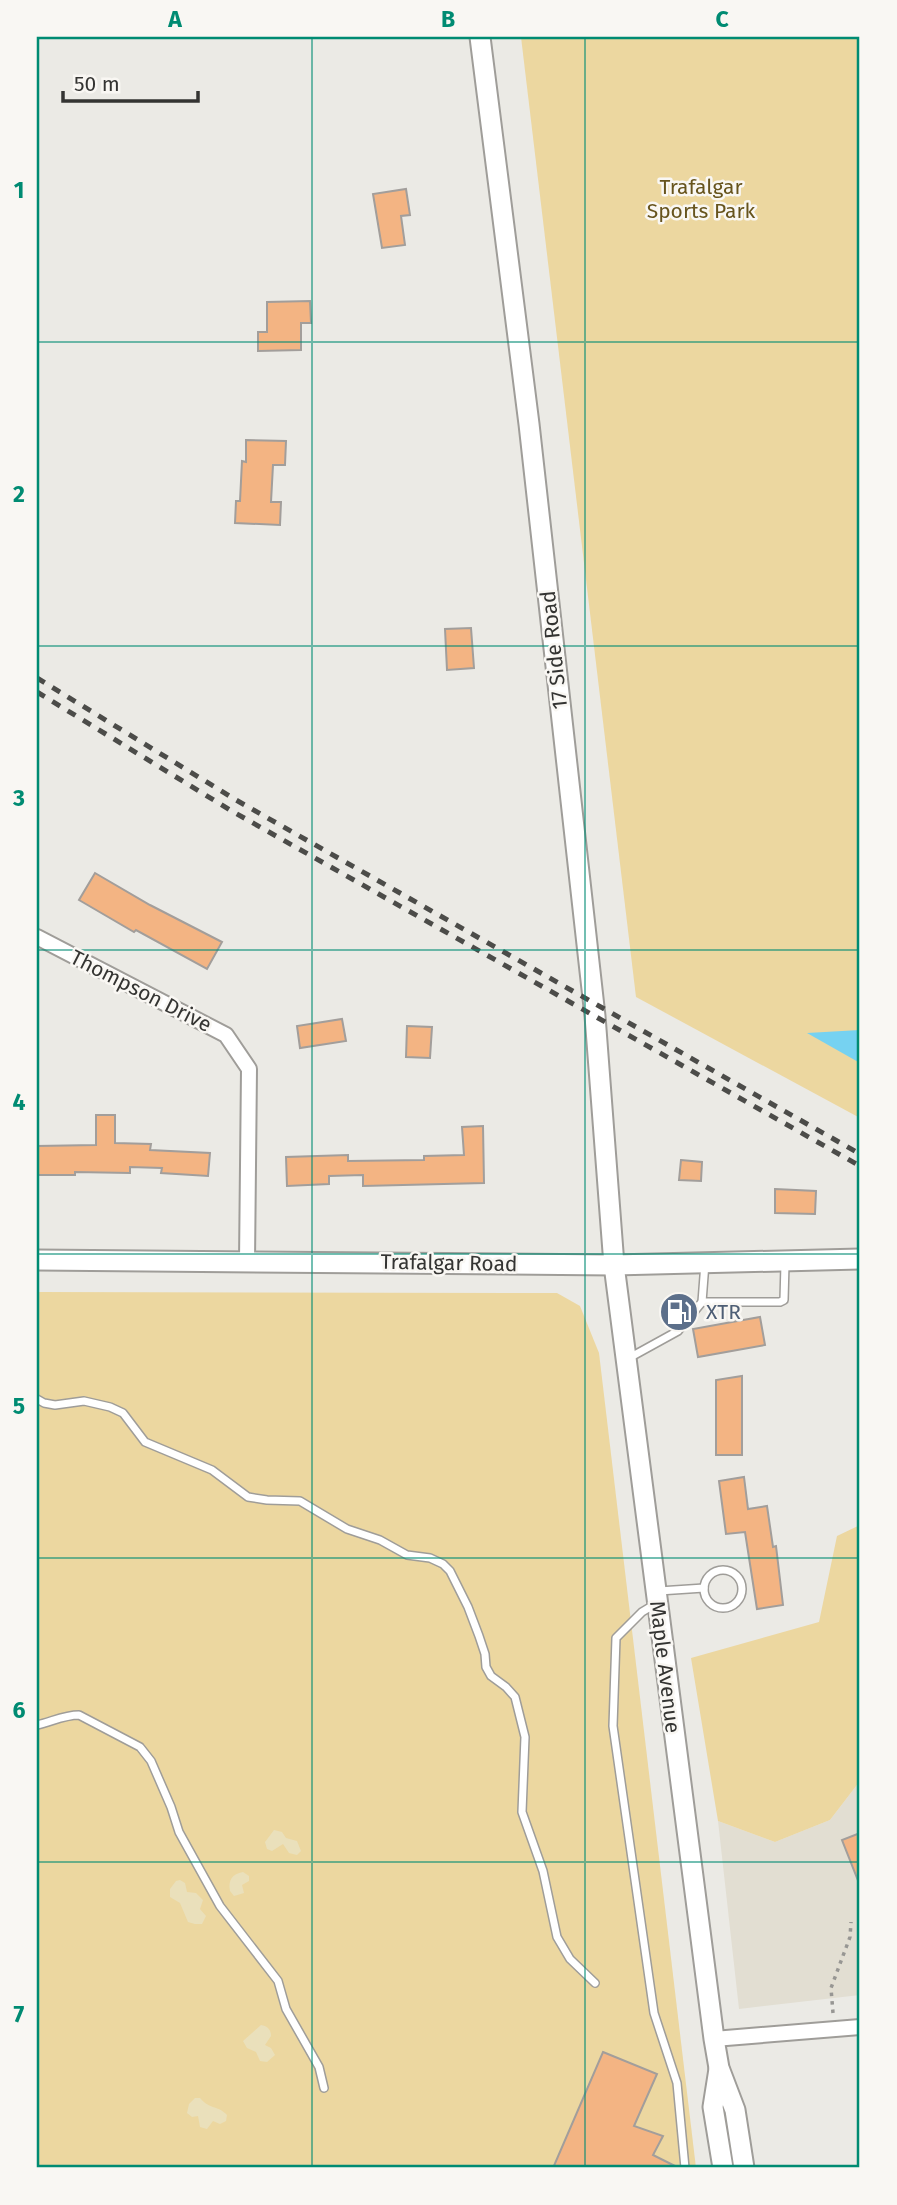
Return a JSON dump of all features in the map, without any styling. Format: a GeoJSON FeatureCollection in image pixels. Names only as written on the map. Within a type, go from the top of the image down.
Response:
{"type":"FeatureCollection","features":[{"type":"Feature","properties":{"kind":"main road","name":"17 Side Road"},"geometry":{"type":"LineString","coordinates":[[480,37],[529,424],[595,1016],[614,1265]]}},
{"type":"Feature","properties":{"kind":"main road","name":"Trafalgar Road"},"geometry":{"type":"LineString","coordinates":[[37,1261],[614,1265],[860,1259]]}},
{"type":"Feature","properties":{"kind":"main road","name":"Maple Avenue"},"geometry":{"type":"LineString","coordinates":[[614,1265],[714,2039],[719,2068],[735,2110],[744,2168]]}},
{"type":"Feature","properties":{"kind":"main road","name":"Maple Avenue"},"geometry":{"type":"LineString","coordinates":[[719,2068],[713,2107],[723,2168]]}},
{"type":"Feature","properties":{"kind":"street","name":"Thompson Drive"},"geometry":{"type":"LineString","coordinates":[[37,937],[226,1035],[249,1069],[247,1261]]}},
{"type":"Feature","properties":{"kind":"street"},"geometry":{"type":"LineString","coordinates":[[714,2039],[860,2028]]}},
{"type":"Feature","properties":{"kind":"lane"},"geometry":{"type":"LineString","coordinates":[[702,1302],[780,1302],[784,1300],[785,1261]]}},
{"type":"Feature","properties":{"kind":"lane"},"geometry":{"type":"LineString","coordinates":[[626,1360],[678,1331],[702,1302],[705,1263]]}},
{"type":"Feature","properties":{"kind":"lane"},"geometry":{"type":"LineString","coordinates":[[37,1399],[55,1405],[84,1401],[110,1407],[123,1413],[145,1442],[212,1470],[248,1497],[300,1501],[347,1529],[380,1540],[407,1555],[430,1558],[450,1571],[472,1617],[485,1654],[486,1667],[491,1676],[506,1687],[518,1706],[525,1737],[522,1812],[543,1871],[557,1937],[570,1959],[594,1983]]}},
{"type":"Feature","properties":{"kind":"lane"},"geometry":{"type":"LineString","coordinates":[[716,1570],[730,1570],[740,1578],[743,1592],[736,1604],[723,1609],[710,1604],[703,1592],[704,1588],[705,1579],[716,1570]]}},
{"type":"Feature","properties":{"kind":"lane"},"geometry":{"type":"LineString","coordinates":[[685,2168],[677,2083],[654,2013],[613,1726],[616,1638],[656,1597],[704,1588]]}},
{"type":"Feature","properties":{"kind":"lane"},"geometry":{"type":"LineString","coordinates":[[37,1725],[79,1714],[124,1737],[146,1754],[171,1807],[179,1832],[220,1906],[278,1981],[286,2009],[318,2067],[324,2088]]}},
{"type":"Feature","properties":{"kind":"path"},"geometry":{"type":"LineString","coordinates":[[834,2029],[831,1988],[850,1937],[851,1922]]}},
{"type":"Feature","properties":{"kind":"shaded area"},"geometry":{"type":"Polygon","coordinates":[[[860,1781],[860,1995],[739,2009],[718,1821],[775,1842],[830,1820],[860,1781]]]}},
{"type":"Feature","properties":{"kind":"green space","name":"Trafalgar Sports Park"},"geometry":{"type":"Polygon","coordinates":[[[521,37],[860,37],[860,1118],[636,997],[521,37]]]}},
{"type":"Feature","properties":{"kind":"green space"},"geometry":{"type":"Polygon","coordinates":[[[37,1292],[557,1293],[580,1306],[599,1353],[696,2168],[37,2168],[37,1292]]]}},
{"type":"Feature","properties":{"kind":"green space"},"geometry":{"type":"Polygon","coordinates":[[[860,1525],[860,1781],[830,1820],[775,1842],[718,1821],[691,1658],[819,1622],[837,1536],[860,1525]]]}},
{"type":"Feature","properties":{"kind":"sand"},"geometry":{"type":"Polygon","coordinates":[[[274,1830],[297,1841],[301,1851],[297,1855],[289,1853],[283,1844],[272,1851],[267,1849],[265,1842],[274,1830]]]}},
{"type":"Feature","properties":{"kind":"sand"},"geometry":{"type":"Polygon","coordinates":[[[243,1872],[249,1876],[249,1881],[242,1885],[244,1893],[234,1896],[230,1891],[230,1881],[236,1874],[243,1872]]]}},
{"type":"Feature","properties":{"kind":"sand"},"geometry":{"type":"Polygon","coordinates":[[[180,1880],[185,1883],[187,1892],[196,1893],[203,1900],[200,1909],[206,1916],[202,1924],[188,1922],[180,1903],[170,1897],[170,1889],[180,1880]]]}},
{"type":"Feature","properties":{"kind":"sand"},"geometry":{"type":"Polygon","coordinates":[[[261,2025],[270,2031],[271,2036],[265,2045],[271,2048],[275,2055],[267,2062],[260,2061],[256,2052],[247,2048],[243,2041],[261,2025]]]}},
{"type":"Feature","properties":{"kind":"sand"},"geometry":{"type":"Polygon","coordinates":[[[195,2098],[200,2098],[224,2112],[227,2115],[226,2121],[220,2124],[213,2121],[207,2129],[200,2127],[198,2116],[192,2117],[187,2113],[189,2104],[195,2098]]]}},
{"type":"Feature","properties":{"kind":"water"},"geometry":{"type":"Polygon","coordinates":[[[860,1030],[860,1063],[807,1033],[860,1030]]]}},
{"type":"Feature","properties":{"kind":"building"},"geometry":{"type":"Polygon","coordinates":[[[406,189],[410,215],[401,216],[405,245],[382,248],[373,194],[406,189]]]}},
{"type":"Feature","properties":{"kind":"building"},"geometry":{"type":"Polygon","coordinates":[[[310,301],[311,323],[301,323],[301,350],[258,351],[258,332],[267,332],[267,302],[310,301]]]}},
{"type":"Feature","properties":{"kind":"building"},"geometry":{"type":"Polygon","coordinates":[[[246,440],[286,441],[285,465],[273,465],[271,502],[281,502],[280,525],[235,523],[236,501],[240,501],[242,461],[246,462],[246,440]]]}},
{"type":"Feature","properties":{"kind":"building"},"geometry":{"type":"Polygon","coordinates":[[[471,628],[474,668],[447,670],[445,629],[471,628]]]}},
{"type":"Feature","properties":{"kind":"building"},"geometry":{"type":"Polygon","coordinates":[[[95,873],[222,942],[207,969],[79,900],[95,873]]]}},
{"type":"Feature","properties":{"kind":"building"},"geometry":{"type":"Polygon","coordinates":[[[342,1019],[346,1041],[300,1048],[297,1026],[342,1019]]]}},
{"type":"Feature","properties":{"kind":"building"},"geometry":{"type":"Polygon","coordinates":[[[407,1026],[432,1027],[430,1058],[406,1057],[407,1026]]]}},
{"type":"Feature","properties":{"kind":"building"},"geometry":{"type":"Polygon","coordinates":[[[96,1115],[115,1115],[115,1143],[151,1144],[150,1150],[210,1153],[208,1176],[161,1173],[162,1168],[130,1167],[130,1173],[75,1172],[75,1175],[37,1175],[37,1146],[96,1145],[96,1115]]]}},
{"type":"Feature","properties":{"kind":"building"},"geometry":{"type":"Polygon","coordinates":[[[483,1126],[484,1183],[363,1186],[363,1175],[329,1176],[329,1184],[287,1186],[286,1157],[348,1155],[348,1161],[424,1160],[424,1156],[464,1155],[462,1127],[483,1126]]]}},
{"type":"Feature","properties":{"kind":"building"},"geometry":{"type":"Polygon","coordinates":[[[681,1160],[702,1162],[701,1181],[679,1180],[681,1160]]]}},
{"type":"Feature","properties":{"kind":"building"},"geometry":{"type":"Polygon","coordinates":[[[775,1189],[816,1191],[815,1214],[775,1213],[775,1189]]]}},
{"type":"Feature","properties":{"kind":"building"},"geometry":{"type":"Polygon","coordinates":[[[760,1317],[765,1345],[698,1357],[693,1329],[760,1317]]]}},
{"type":"Feature","properties":{"kind":"building"},"geometry":{"type":"Polygon","coordinates":[[[742,1376],[742,1455],[716,1455],[716,1380],[742,1376]]]}},
{"type":"Feature","properties":{"kind":"building"},"geometry":{"type":"Polygon","coordinates":[[[744,1477],[748,1509],[767,1506],[773,1547],[776,1546],[783,1605],[757,1609],[745,1532],[726,1534],[719,1481],[744,1477]]]}},
{"type":"Feature","properties":{"kind":"building"},"geometry":{"type":"Polygon","coordinates":[[[860,1833],[860,1883],[859,1883],[842,1840],[860,1833]]]}},
{"type":"Feature","properties":{"kind":"building"},"geometry":{"type":"Polygon","coordinates":[[[603,2052],[657,2074],[634,2126],[663,2136],[653,2155],[679,2168],[553,2168],[603,2052]]]}},
{"type":"Feature","properties":{"kind":"railway"},"geometry":{"type":"LineString","coordinates":[[37,678],[236,800],[860,1154]]}},
{"type":"Feature","properties":{"kind":"railway"},"geometry":{"type":"LineString","coordinates":[[37,692],[230,810],[860,1166]]}},
{"type":"Feature","properties":{"kind":"place","name":"XTR"},"geometry":{"type":"Point","coordinates":[679,1312]}}]}
